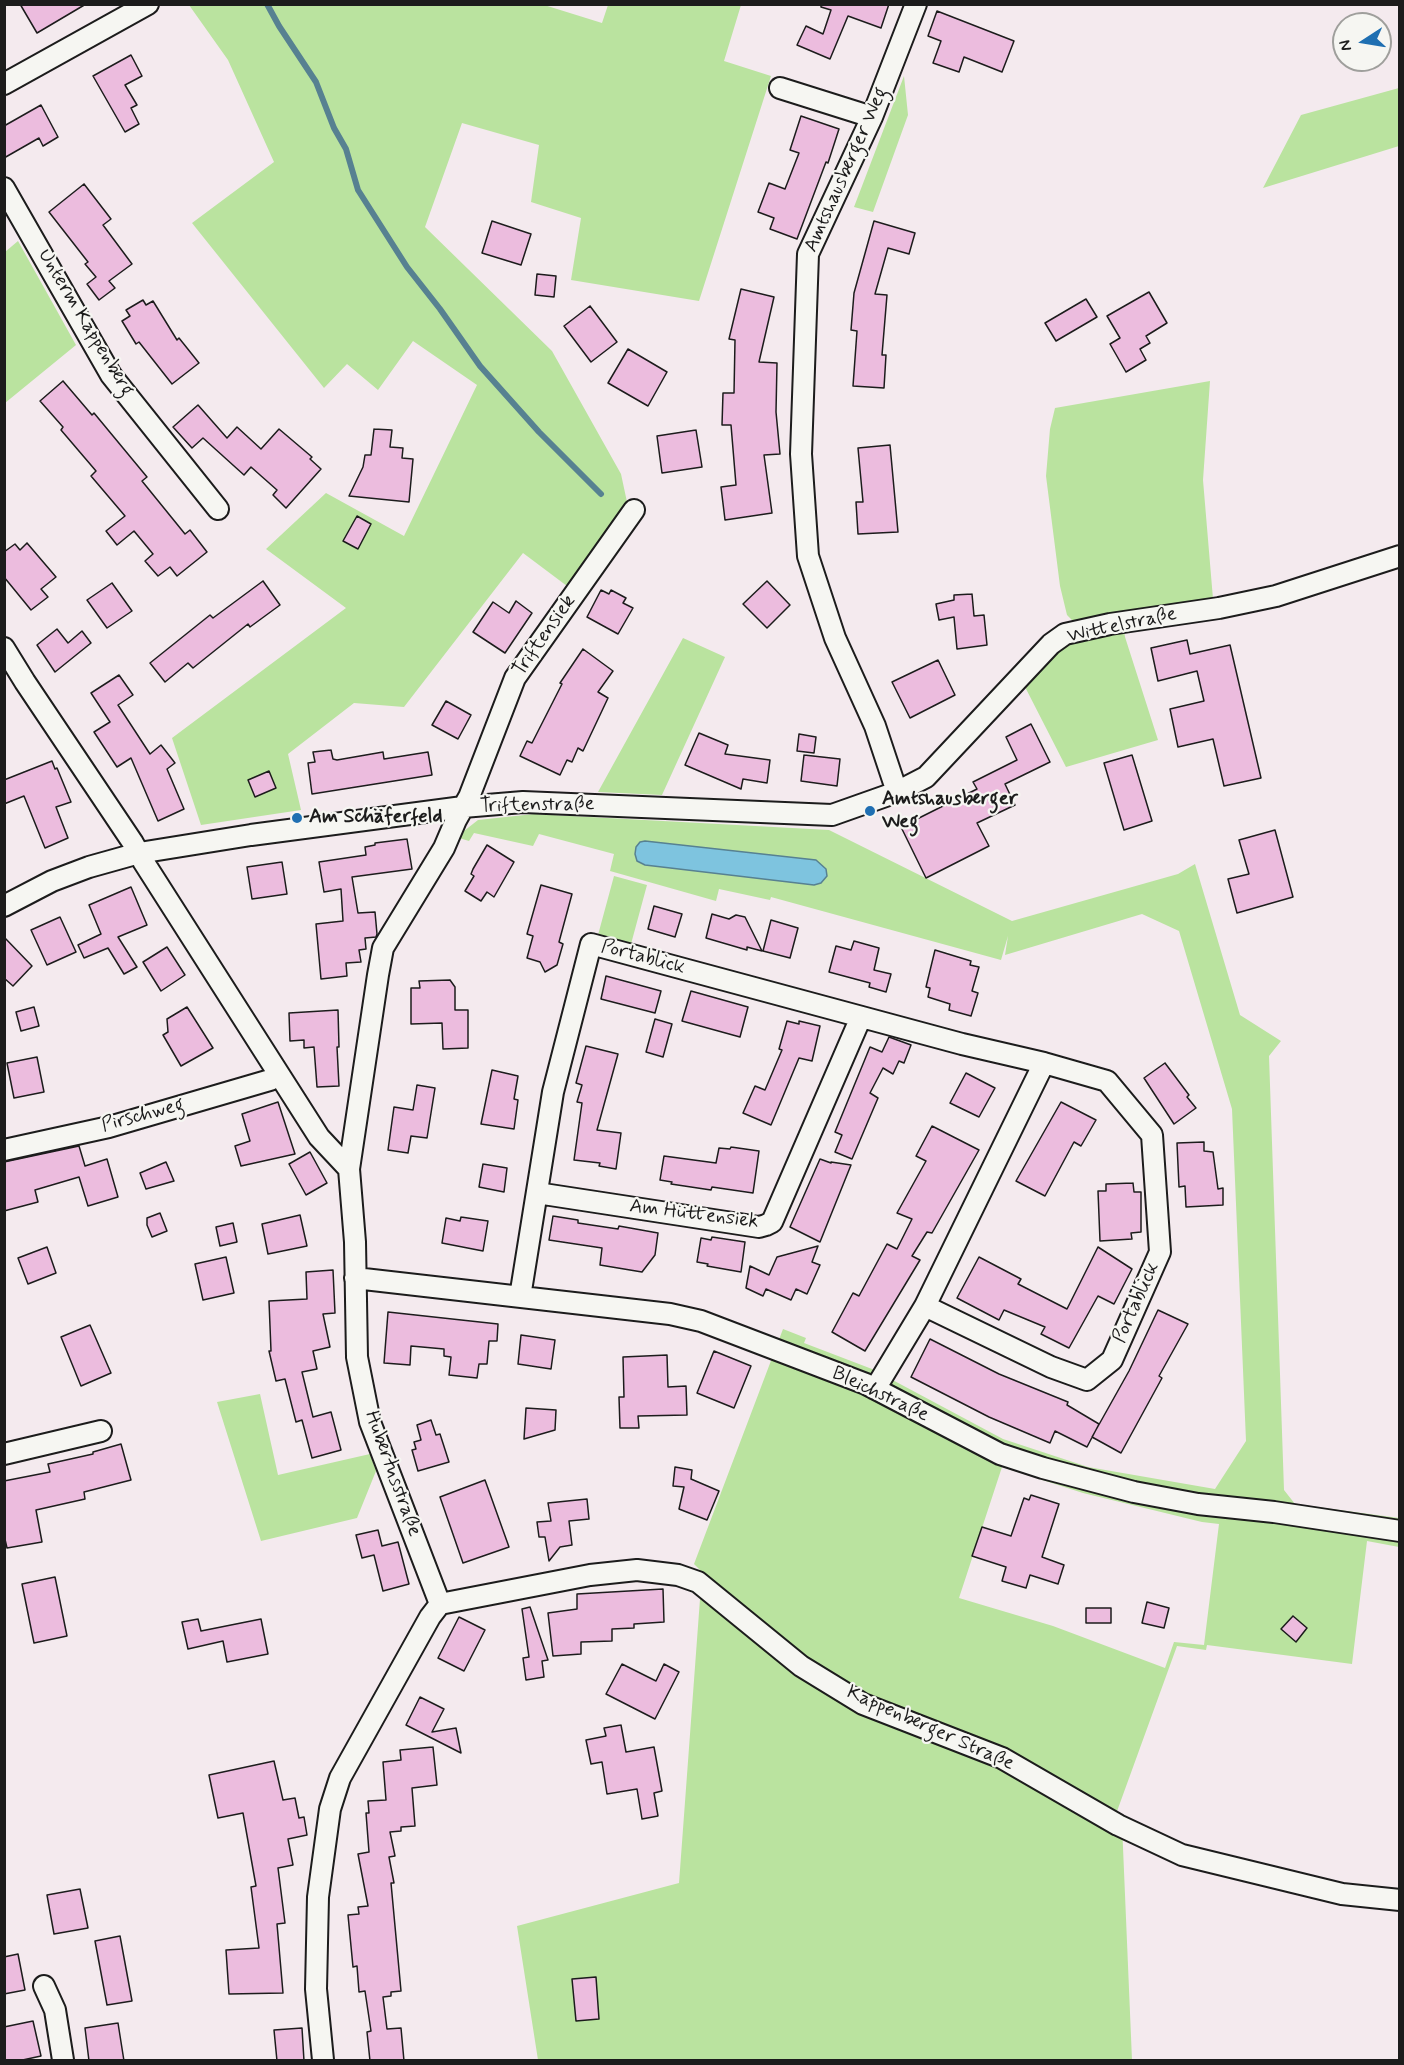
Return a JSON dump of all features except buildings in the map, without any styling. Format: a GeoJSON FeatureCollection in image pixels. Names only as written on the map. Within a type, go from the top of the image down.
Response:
{"type":"FeatureCollection","features":[{"type":"Feature","properties":{"kind":"street"},"geometry":{"type":"LineString","coordinates":[[4,84],[148,4]]}},
{"type":"Feature","properties":{"kind":"street","name":"Amtshausberger Weg"},"geometry":{"type":"LineString","coordinates":[[897,792],[875,726],[835,639],[808,556],[801,454],[808,254],[872,117],[916,4]]}},
{"type":"Feature","properties":{"kind":"street"},"geometry":{"type":"LineString","coordinates":[[780,88],[872,117]]}},
{"type":"Feature","properties":{"kind":"street","name":"Unterm Kappenberg"},"geometry":{"type":"LineString","coordinates":[[4,188],[111,375],[218,509]]}},
{"type":"Feature","properties":{"kind":"street","name":"Triftensiek"},"geometry":{"type":"LineString","coordinates":[[464,807],[514,678],[634,510]]}},
{"type":"Feature","properties":{"kind":"street","name":"Wittelstraße"},"geometry":{"type":"LineString","coordinates":[[832,815],[897,792],[926,777],[1051,644],[1065,634],[1110,624],[1219,608],[1276,596],[1400,556]]}},
{"type":"Feature","properties":{"kind":"street"},"geometry":{"type":"LineString","coordinates":[[4,648],[139,853],[319,1137],[349,1169]]}},
{"type":"Feature","properties":{"kind":"street","name":"Triftenstraße"},"geometry":{"type":"LineString","coordinates":[[4,906],[52,881],[89,867],[139,853],[251,835],[464,807],[523,802],[832,815]]}},
{"type":"Feature","properties":{"kind":"street","name":"Hubertusstraße"},"geometry":{"type":"LineString","coordinates":[[440,1604],[370,1422],[357,1357],[354,1230],[349,1169],[364,1059],[383,948],[444,848],[464,807]]}},
{"type":"Feature","properties":{"kind":"street","name":"Portablick"},"geometry":{"type":"LineString","coordinates":[[520,1297],[553,1092],[591,944],[1107,1081],[1152,1135],[1160,1252],[1112,1360],[1087,1380],[1051,1367],[925,1306]]}},
{"type":"Feature","properties":{"kind":"street","name":"Am Hüttensiek"},"geometry":{"type":"LineString","coordinates":[[537,1193],[759,1227],[772,1222],[861,1017]]}},
{"type":"Feature","properties":{"kind":"street"},"geometry":{"type":"LineString","coordinates":[[875,1389],[925,1306],[1044,1063]]}},
{"type":"Feature","properties":{"kind":"street","name":"Pirschweg"},"geometry":{"type":"LineString","coordinates":[[4,1150],[109,1126],[270,1080],[278,1074]]}},
{"type":"Feature","properties":{"kind":"street","name":"Bleichstraße"},"geometry":{"type":"LineString","coordinates":[[355,1278],[670,1314],[701,1321],[875,1389],[1000,1454],[1134,1492],[1198,1504],[1274,1512],[1400,1531]]}},
{"type":"Feature","properties":{"kind":"street"},"geometry":{"type":"LineString","coordinates":[[4,1454],[101,1431]]}},
{"type":"Feature","properties":{"kind":"street","name":"Kappenberger Straße"},"geometry":{"type":"LineString","coordinates":[[440,1604],[590,1575],[638,1570],[678,1575],[698,1582],[801,1666],[863,1704],[1002,1758],[1118,1825],[1182,1855],[1342,1894],[1400,1900]]}},
{"type":"Feature","properties":{"kind":"street"},"geometry":{"type":"LineString","coordinates":[[323,2061],[316,1989],[318,1897],[330,1809],[340,1778],[430,1617],[440,1604]]}},
{"type":"Feature","properties":{"kind":"street"},"geometry":{"type":"LineString","coordinates":[[44,1986],[55,2010],[63,2061]]}},
{"type":"Feature","properties":{"kind":"green space"},"geometry":{"type":"Polygon","coordinates":[[[541,4],[602,23],[608,5],[741,5],[724,61],[771,76],[699,301],[571,280],[581,218],[531,202],[539,145],[462,123],[425,227],[552,351],[621,474],[627,502],[571,589],[523,553],[404,707],[354,703],[288,754],[301,810],[201,825],[172,738],[346,608],[266,549],[326,493],[404,536],[477,385],[413,341],[378,390],[347,364],[324,388],[192,223],[274,162],[228,60],[189,5],[541,4]]]}},
{"type":"Feature","properties":{"kind":"green space"},"geometry":{"type":"Polygon","coordinates":[[[904,76],[908,115],[873,212],[854,207],[904,76]]]}},
{"type":"Feature","properties":{"kind":"green space"},"geometry":{"type":"Polygon","coordinates":[[[1399,88],[1399,146],[1263,188],[1301,115],[1399,88]]]}},
{"type":"Feature","properties":{"kind":"green space"},"geometry":{"type":"Polygon","coordinates":[[[18,241],[76,345],[5,403],[5,252],[18,241]]]}},
{"type":"Feature","properties":{"kind":"green space"},"geometry":{"type":"Polygon","coordinates":[[[1210,381],[1203,480],[1213,599],[1121,612],[1125,637],[1158,740],[1066,767],[1023,683],[1076,624],[1067,615],[1060,586],[1046,476],[1050,429],[1055,408],[1210,381]]]}},
{"type":"Feature","properties":{"kind":"green space"},"geometry":{"type":"Polygon","coordinates":[[[683,638],[725,657],[662,795],[598,792],[683,638]]]}},
{"type":"Feature","properties":{"kind":"green space"},"geometry":{"type":"Polygon","coordinates":[[[534,814],[829,830],[1012,921],[1178,874],[1195,864],[1240,1015],[1281,1041],[1269,1056],[1284,1490],[1295,1504],[1399,1518],[1399,1547],[1367,1541],[1352,1664],[1207,1645],[1206,1650],[1177,1646],[1116,1814],[1122,1824],[1132,2060],[538,2060],[517,1926],[679,1883],[702,1572],[694,1564],[783,1329],[806,1338],[804,1343],[872,1369],[1003,1439],[1088,1467],[1215,1489],[1246,1441],[1232,1109],[1179,931],[1142,914],[1005,955],[1008,936],[1001,960],[771,897],[770,900],[719,889],[716,901],[610,871],[614,854],[539,834],[533,846],[474,833],[469,841],[459,838],[478,820],[534,814]],[[1002,1467],[959,1598],[1053,1626],[1165,1668],[1174,1642],[1204,1645],[1219,1524],[1202,1522],[1083,1493],[1002,1467]]]}},
{"type":"Feature","properties":{"kind":"green space"},"geometry":{"type":"Polygon","coordinates":[[[614,876],[647,885],[631,944],[598,935],[614,876]]]}},
{"type":"Feature","properties":{"kind":"green space"},"geometry":{"type":"Polygon","coordinates":[[[260,1394],[278,1475],[370,1454],[376,1471],[357,1518],[261,1541],[217,1402],[260,1394]]]}},
{"type":"Feature","properties":{"kind":"water"},"geometry":{"type":"Polygon","coordinates":[[[640,842],[816,860],[826,869],[827,876],[821,883],[814,885],[645,865],[637,861],[635,854],[636,847],[640,842]]]}},
{"type":"Feature","properties":{"kind":"waterway"},"geometry":{"type":"LineString","coordinates":[[267,4],[316,82],[334,128],[346,149],[358,190],[407,267],[480,366],[539,432],[601,494]]}},
{"type":"Feature","properties":{"kind":"place","name":"Amtshausberger Weg"},"geometry":{"type":"Point","coordinates":[870,811]}},
{"type":"Feature","properties":{"kind":"place","name":"Am Schäferfeld"},"geometry":{"type":"Point","coordinates":[297,818]}}]}
